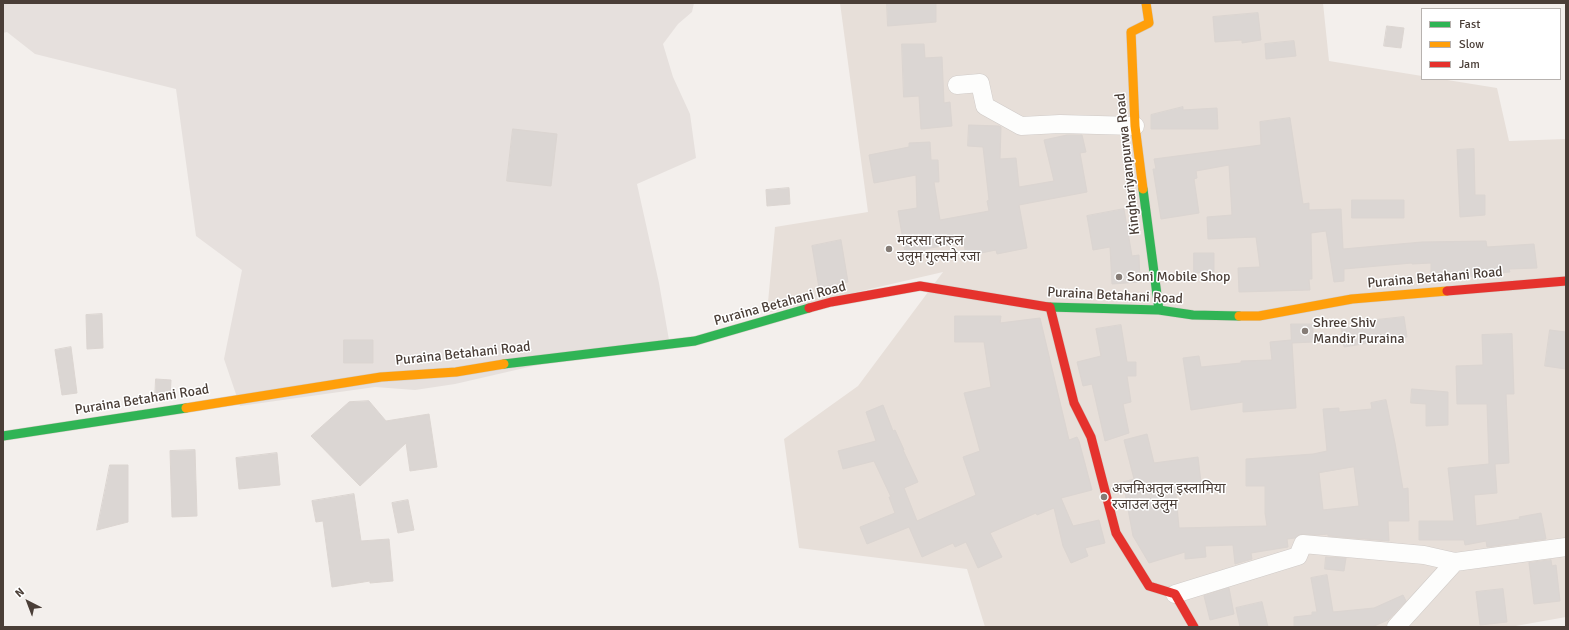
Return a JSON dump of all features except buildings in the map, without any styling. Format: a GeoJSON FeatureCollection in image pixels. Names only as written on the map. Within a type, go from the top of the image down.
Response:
{"type":"FeatureCollection","features":[{"type":"Feature","properties":{"kind":"street","name":"Kinghariyanpurwa Road"},"geometry":{"type":"LineString","coordinates":[[1146,3],[1148,24],[1131,32],[1135,126],[1159,310]]}},
{"type":"Feature","properties":{"kind":"street"},"geometry":{"type":"LineString","coordinates":[[957,85],[980,83],[985,106],[1021,126],[1060,124],[1135,126]]}},
{"type":"Feature","properties":{"kind":"street","name":"Puraina Betahani Road"},"geometry":{"type":"LineString","coordinates":[[3,436],[381,377],[456,372],[512,363],[695,342],[831,302],[920,286],[1050,307],[1159,310],[1193,315],[1259,316],[1352,299],[1566,281]]}},
{"type":"Feature","properties":{"kind":"street"},"geometry":{"type":"LineString","coordinates":[[1050,307],[1074,403],[1091,437],[1116,533],[1150,586],[1175,594],[1298,556],[1303,544],[1424,555],[1455,562],[1566,547]]}},
{"type":"Feature","properties":{"kind":"street"},"geometry":{"type":"LineString","coordinates":[[1396,627],[1455,562]]}},
{"type":"Feature","properties":{"kind":"street"},"geometry":{"type":"LineString","coordinates":[[1175,594],[1194,627]]}},
{"type":"Feature","properties":{"kind":"shaded area"},"geometry":{"type":"Polygon","coordinates":[[[3,3],[694,3],[692,12],[678,24],[663,44],[673,77],[690,114],[696,158],[637,184],[659,283],[669,340],[533,366],[455,384],[415,390],[375,387],[240,406],[224,359],[242,270],[196,236],[176,89],[35,54],[7,32],[3,33],[3,3]]]}},
{"type":"Feature","properties":{"kind":"shaded area"},"geometry":{"type":"Polygon","coordinates":[[[840,3],[1323,3],[1329,61],[1421,76],[1421,80],[1447,80],[1497,88],[1509,141],[1566,139],[1566,617],[1510,627],[985,627],[967,569],[799,548],[784,439],[858,386],[943,272],[767,313],[775,227],[868,212],[840,3]]]}},
{"type":"Feature","properties":{"kind":"traffic: fast"},"geometry":{"type":"LineString","coordinates":[[1143,189],[1159,310]]}},
{"type":"Feature","properties":{"kind":"traffic: fast"},"geometry":{"type":"LineString","coordinates":[[1048,307],[1159,310],[1193,315],[1239,316]]}},
{"type":"Feature","properties":{"kind":"traffic: fast"},"geometry":{"type":"LineString","coordinates":[[504,364],[695,341],[809,308]]}},
{"type":"Feature","properties":{"kind":"traffic: fast"},"geometry":{"type":"LineString","coordinates":[[3,436],[186,408]]}},
{"type":"Feature","properties":{"kind":"traffic: slow"},"geometry":{"type":"LineString","coordinates":[[1143,189],[1135,126],[1131,32],[1149,23],[1146,3]]}},
{"type":"Feature","properties":{"kind":"traffic: slow"},"geometry":{"type":"LineString","coordinates":[[1239,316],[1259,316],[1352,299],[1447,291]]}},
{"type":"Feature","properties":{"kind":"traffic: slow"},"geometry":{"type":"LineString","coordinates":[[186,408],[381,377],[456,372],[504,364]]}},
{"type":"Feature","properties":{"kind":"traffic: jam"},"geometry":{"type":"LineString","coordinates":[[1447,291],[1566,281]]}},
{"type":"Feature","properties":{"kind":"traffic: jam"},"geometry":{"type":"LineString","coordinates":[[809,308],[831,302],[920,286],[1048,307]]}},
{"type":"Feature","properties":{"kind":"traffic: jam"},"geometry":{"type":"LineString","coordinates":[[1050,307],[1074,403],[1091,437],[1116,533],[1149,586],[1175,594],[1194,627]]}},
{"type":"Feature","properties":{"kind":"place","name":"मदरसा दारुल उलुम गुल्सने रजा"},"geometry":{"type":"Point","coordinates":[889,249]}},
{"type":"Feature","properties":{"kind":"place","name":"Soni Mobile Shop"},"geometry":{"type":"Point","coordinates":[1119,277]}},
{"type":"Feature","properties":{"kind":"place","name":"Shree Shiv Mandir Puraina"},"geometry":{"type":"Point","coordinates":[1305,331]}},
{"type":"Feature","properties":{"kind":"place","name":"अजमिअतुल इस्लामिया रजाउल उलुम"},"geometry":{"type":"Point","coordinates":[1104,497]}}]}
